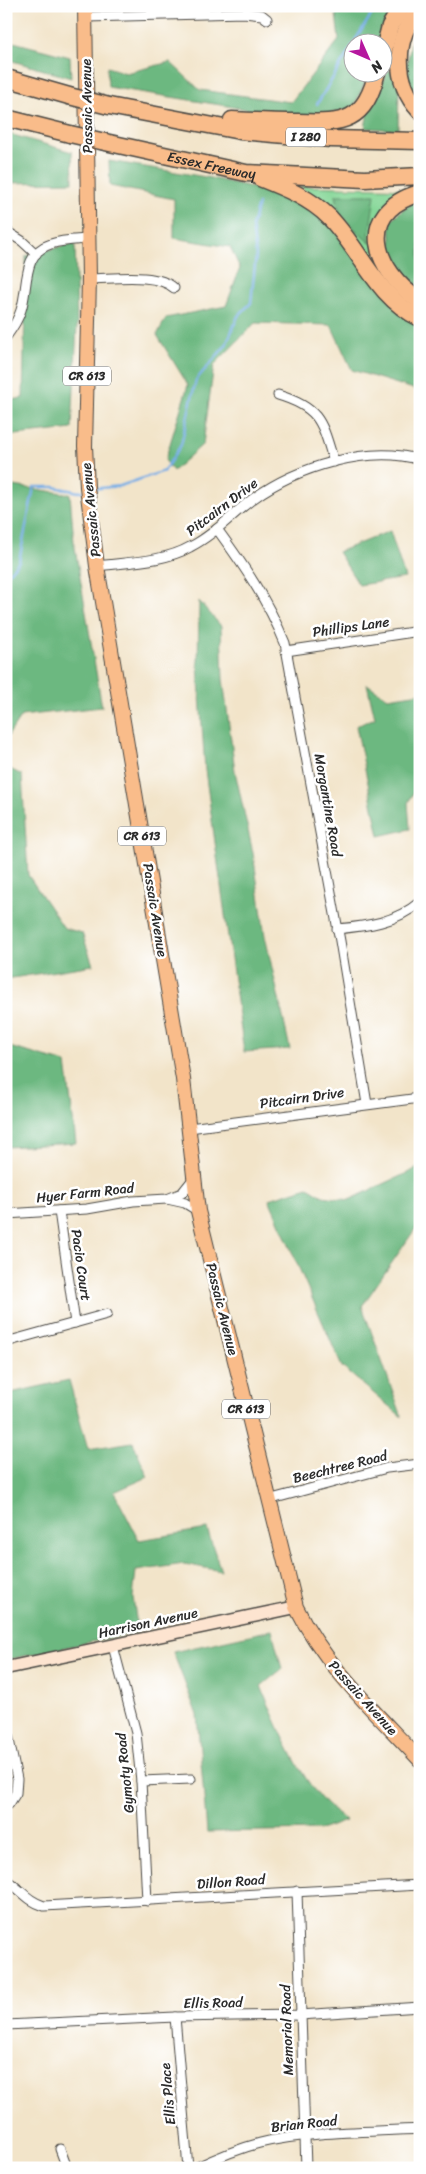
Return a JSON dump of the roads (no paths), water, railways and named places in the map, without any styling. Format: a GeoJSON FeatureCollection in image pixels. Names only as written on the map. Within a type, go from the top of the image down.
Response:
{"type":"FeatureCollection","features":[{"type":"Feature","properties":{"kind":"highway"},"geometry":{"type":"LineString","coordinates":[[388,32],[402,6]]}},
{"type":"Feature","properties":{"kind":"highway"},"geometry":{"type":"LineString","coordinates":[[420,9],[405,32],[399,60],[401,80],[420,111]]}},
{"type":"Feature","properties":{"kind":"highway","name":"I 280"},"geometry":{"type":"LineString","coordinates":[[6,78],[109,106],[194,123],[287,136],[420,141]]}},
{"type":"Feature","properties":{"kind":"highway"},"geometry":{"type":"LineString","coordinates":[[194,123],[233,120],[337,122],[354,115],[366,103],[374,82]]}},
{"type":"Feature","properties":{"kind":"highway","name":"Essex Freeway"},"geometry":{"type":"LineString","coordinates":[[6,118],[246,173],[364,179],[420,176]]}},
{"type":"Feature","properties":{"kind":"highway"},"geometry":{"type":"LineString","coordinates":[[246,173],[285,188],[320,208],[337,225],[384,291],[401,307],[420,318]]}},
{"type":"Feature","properties":{"kind":"highway"},"geometry":{"type":"LineString","coordinates":[[420,193],[400,201],[392,207],[381,224],[378,242],[381,259],[392,277],[406,291],[420,300]]}},
{"type":"Feature","properties":{"kind":"main road","name":"Passaic Avenue"},"geometry":{"type":"LineString","coordinates":[[85,12],[90,279],[85,446],[88,491],[97,566],[179,1054],[198,1211],[268,1500],[296,1606],[310,1634],[334,1666],[420,1760]]}},
{"type":"Feature","properties":{"kind":"street"},"geometry":{"type":"LineString","coordinates":[[85,12],[244,13],[262,15],[267,19]]}},
{"type":"Feature","properties":{"kind":"street"},"geometry":{"type":"LineString","coordinates":[[6,231],[22,241],[36,254]]}},
{"type":"Feature","properties":{"kind":"street"},"geometry":{"type":"LineString","coordinates":[[6,337],[21,309],[27,271],[36,254],[42,247],[52,243],[89,239]]}},
{"type":"Feature","properties":{"kind":"street"},"geometry":{"type":"LineString","coordinates":[[90,279],[155,279],[167,282],[174,288]]}},
{"type":"Feature","properties":{"kind":"street"},"geometry":{"type":"LineString","coordinates":[[278,395],[302,404],[320,420],[334,462]]}},
{"type":"Feature","properties":{"kind":"street","name":"Pitcairn Drive"},"geometry":{"type":"LineString","coordinates":[[97,566],[172,554],[190,548],[217,529],[248,502],[278,484],[301,473],[334,462],[374,455],[402,456],[420,460]]}},
{"type":"Feature","properties":{"kind":"street","name":"Morgantine Road"},"geometry":{"type":"LineString","coordinates":[[217,529],[264,599],[277,623],[286,651],[367,1104]]}},
{"type":"Feature","properties":{"kind":"street","name":"Phillips Lane"},"geometry":{"type":"LineString","coordinates":[[286,651],[420,631]]}},
{"type":"Feature","properties":{"kind":"street"},"geometry":{"type":"LineString","coordinates":[[337,929],[367,926],[387,921],[406,912],[420,902]]}},
{"type":"Feature","properties":{"kind":"street","name":"Pitcairn Drive"},"geometry":{"type":"LineString","coordinates":[[189,1128],[420,1098]]}},
{"type":"Feature","properties":{"kind":"street","name":"Hyer Farm Road"},"geometry":{"type":"LineString","coordinates":[[6,1214],[59,1211],[167,1198],[182,1193],[194,1178]]}},
{"type":"Feature","properties":{"kind":"street","name":"Hyer Farm Road"},"geometry":{"type":"LineString","coordinates":[[167,1198],[185,1203],[198,1211]]}},
{"type":"Feature","properties":{"kind":"street","name":"Pacio Court"},"geometry":{"type":"LineString","coordinates":[[59,1211],[74,1323]]}},
{"type":"Feature","properties":{"kind":"street","name":"Pacio Court"},"geometry":{"type":"LineString","coordinates":[[6,1342],[107,1314]]}},
{"type":"Feature","properties":{"kind":"street","name":"Beechtree Road"},"geometry":{"type":"LineString","coordinates":[[268,1500],[387,1468],[420,1464]]}},
{"type":"Feature","properties":{"kind":"street","name":"Harrison Avenue"},"geometry":{"type":"LineString","coordinates":[[6,1668],[296,1606]]}},
{"type":"Feature","properties":{"kind":"street","name":"Gymoty Road"},"geometry":{"type":"LineString","coordinates":[[113,1646],[136,1733],[141,1781],[147,1901]]}},
{"type":"Feature","properties":{"kind":"street"},"geometry":{"type":"LineString","coordinates":[[6,1725],[17,1778],[16,1793],[9,1804]]}},
{"type":"Feature","properties":{"kind":"street"},"geometry":{"type":"LineString","coordinates":[[141,1781],[191,1779]]}},
{"type":"Feature","properties":{"kind":"street","name":"Dillon Road"},"geometry":{"type":"LineString","coordinates":[[6,1880],[29,1900],[44,1906],[297,1891],[420,1886]]}},
{"type":"Feature","properties":{"kind":"street","name":"Memorial Road"},"geometry":{"type":"LineString","coordinates":[[297,1891],[306,2168]]}},
{"type":"Feature","properties":{"kind":"street","name":"Ellis Road"},"geometry":{"type":"LineString","coordinates":[[6,2025],[175,2017],[300,2015],[420,2008]]}},
{"type":"Feature","properties":{"kind":"street","name":"Ellis Place"},"geometry":{"type":"LineString","coordinates":[[175,2017],[188,2168]]}},
{"type":"Feature","properties":{"kind":"street","name":"Brian Road"},"geometry":{"type":"LineString","coordinates":[[195,2168],[231,2152],[261,2143],[304,2136],[420,2129]]}},
{"type":"Feature","properties":{"kind":"street"},"geometry":{"type":"LineString","coordinates":[[60,2149],[68,2168]]}},
{"type":"Feature","properties":{"kind":"waterway"},"geometry":{"type":"LineString","coordinates":[[360,32],[377,6]]}},
{"type":"Feature","properties":{"kind":"waterway"},"geometry":{"type":"LineString","coordinates":[[317,104],[344,59]]}},
{"type":"Feature","properties":{"kind":"waterway"},"geometry":{"type":"LineString","coordinates":[[91,489],[120,486],[164,471],[181,445],[196,380],[226,345],[238,316],[251,303],[256,255],[252,226],[258,204]]}},
{"type":"Feature","properties":{"kind":"waterway"},"geometry":{"type":"LineString","coordinates":[[6,576],[19,561],[34,487],[54,487],[79,492],[83,491]]}}]}
